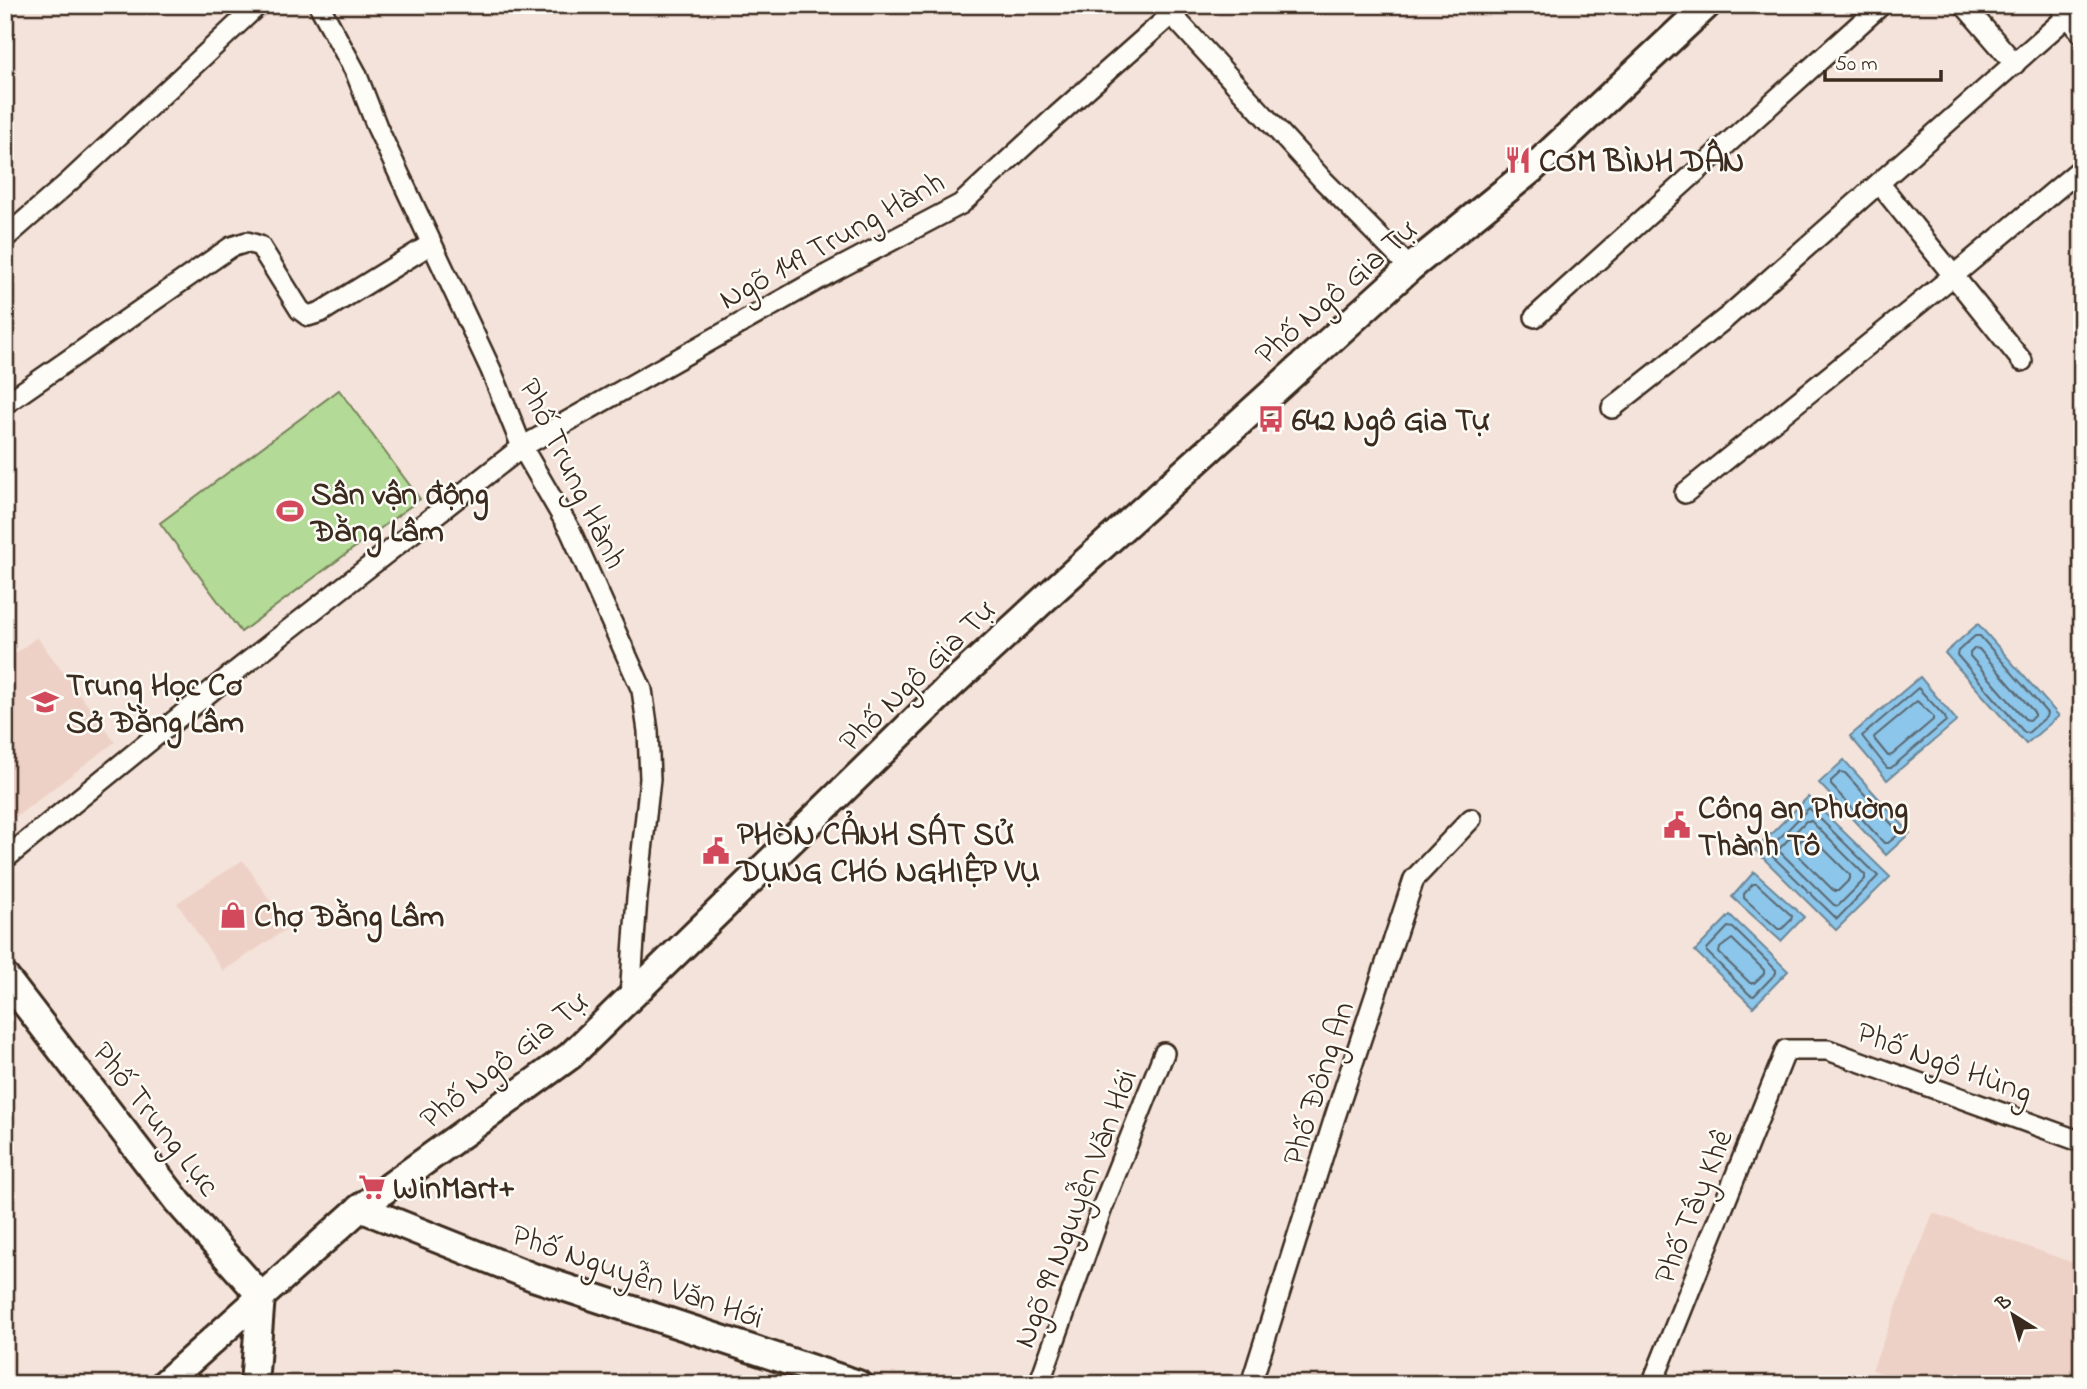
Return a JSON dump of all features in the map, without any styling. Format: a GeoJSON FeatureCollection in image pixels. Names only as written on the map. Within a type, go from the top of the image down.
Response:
{"type":"FeatureCollection","features":[{"type":"Feature","properties":{"kind":"main road","name":"Phố Ngô Gia Tự"},"geometry":{"type":"LineString","coordinates":[[164,1384],[360,1208],[570,1056],[948,688],[1410,268],[1531,170],[1707,5]]}},
{"type":"Feature","properties":{"kind":"main road","name":"Phố Trung Lực"},"geometry":{"type":"LineString","coordinates":[[5,977],[178,1202],[261,1296]]}},
{"type":"Feature","properties":{"kind":"main road","name":"Phố Nguyễn Văn Hới"},"geometry":{"type":"LineString","coordinates":[[360,1208],[533,1277],[858,1384]]}},
{"type":"Feature","properties":{"kind":"main road"},"geometry":{"type":"LineString","coordinates":[[254,1384],[261,1296]]}},
{"type":"Feature","properties":{"kind":"street"},"geometry":{"type":"LineString","coordinates":[[5,237],[70,181],[258,5]]}},
{"type":"Feature","properties":{"kind":"street","name":"Phố Trung Hành"},"geometry":{"type":"LineString","coordinates":[[319,5],[356,73],[377,127],[491,370],[522,447],[570,530],[642,690],[648,731],[650,779],[630,997]]}},
{"type":"Feature","properties":{"kind":"street"},"geometry":{"type":"LineString","coordinates":[[1535,317],[1881,5]]}},
{"type":"Feature","properties":{"kind":"street"},"geometry":{"type":"LineString","coordinates":[[1964,5],[2015,64]]}},
{"type":"Feature","properties":{"kind":"street"},"geometry":{"type":"LineString","coordinates":[[1172,8],[1323,180],[1410,268]]}},
{"type":"Feature","properties":{"kind":"street","name":"Ngõ 149 Trung Hành"},"geometry":{"type":"LineString","coordinates":[[5,859],[228,678],[522,447],[828,274],[961,204],[1172,8]]}},
{"type":"Feature","properties":{"kind":"street"},"geometry":{"type":"LineString","coordinates":[[1612,408],[1726,318],[1880,183],[2015,64],[2064,10],[2082,34]]}},
{"type":"Feature","properties":{"kind":"street"},"geometry":{"type":"LineString","coordinates":[[1685,493],[2082,168]]}},
{"type":"Feature","properties":{"kind":"street"},"geometry":{"type":"LineString","coordinates":[[1880,183],[2022,361]]}},
{"type":"Feature","properties":{"kind":"street"},"geometry":{"type":"LineString","coordinates":[[5,404],[231,247],[247,242],[260,246],[300,310],[308,316],[321,312],[431,244]]}},
{"type":"Feature","properties":{"kind":"street","name":"Phố Đông An"},"geometry":{"type":"LineString","coordinates":[[1251,1384],[1414,879],[1471,819]]}},
{"type":"Feature","properties":{"kind":"street","name":"Phố Ngô Hùng"},"geometry":{"type":"LineString","coordinates":[[1786,1050],[1828,1050],[2082,1142]]}},
{"type":"Feature","properties":{"kind":"street","name":"Phố Tây Khê"},"geometry":{"type":"LineString","coordinates":[[1652,1384],[1786,1050]]}},
{"type":"Feature","properties":{"kind":"street","name":"Ngõ 99 Nguyễn Văn Hới"},"geometry":{"type":"LineString","coordinates":[[1040,1384],[1102,1208],[1164,1053]]}},
{"type":"Feature","properties":{"kind":"shaded area","name":"Trung Học Cơ Sở Đằng Lâm"},"geometry":{"type":"Polygon","coordinates":[[[37,637],[115,742],[5,825],[5,661],[37,637]]]}},
{"type":"Feature","properties":{"kind":"shaded area","name":"Chợ Đằng Lâm"},"geometry":{"type":"Polygon","coordinates":[[[243,860],[288,928],[223,971],[177,903],[243,860]]]}},
{"type":"Feature","properties":{"kind":"shaded area"},"geometry":{"type":"Polygon","coordinates":[[[1933,1213],[2082,1266],[2080,1384],[1915,1384],[1872,1370],[1933,1213]]]}},
{"type":"Feature","properties":{"kind":"green space","name":"Sân vận động Đằng Lâm"},"geometry":{"type":"Polygon","coordinates":[[[339,390],[420,499],[241,632],[160,523],[339,390]]]}},
{"type":"Feature","properties":{"kind":"water"},"geometry":{"type":"Polygon","coordinates":[[[1978,624],[2059,716],[2026,744],[1945,653],[1978,624]]]}},
{"type":"Feature","properties":{"kind":"water"},"geometry":{"type":"Polygon","coordinates":[[[1920,677],[1957,721],[1887,780],[1850,736],[1920,677]]]}},
{"type":"Feature","properties":{"kind":"water"},"geometry":{"type":"Polygon","coordinates":[[[1844,760],[1910,833],[1886,855],[1819,783],[1844,760]]]}},
{"type":"Feature","properties":{"kind":"water"},"geometry":{"type":"Polygon","coordinates":[[[1808,797],[1890,877],[1836,930],[1755,850],[1808,797]]]}},
{"type":"Feature","properties":{"kind":"water"},"geometry":{"type":"Polygon","coordinates":[[[1754,872],[1804,917],[1781,941],[1732,897],[1754,872]]]}},
{"type":"Feature","properties":{"kind":"water"},"geometry":{"type":"Polygon","coordinates":[[[1730,915],[1788,971],[1753,1007],[1695,951],[1730,915]]]}},
{"type":"Feature","properties":{"kind":"place","name":"CƠM BÌNH DÂN"},"geometry":{"type":"Point","coordinates":[1518,160]}},
{"type":"Feature","properties":{"kind":"place","name":"642 Ngô Gia Tự"},"geometry":{"type":"Point","coordinates":[1271,419]}},
{"type":"Feature","properties":{"kind":"place","name":"Sân vận động Đằng Lâm"},"geometry":{"type":"Point","coordinates":[290,511]}},
{"type":"Feature","properties":{"kind":"place","name":"Trung Học Cơ Sở Đằng Lâm"},"geometry":{"type":"Point","coordinates":[45,702]}},
{"type":"Feature","properties":{"kind":"place","name":"Công an Phường Thành Tô"},"geometry":{"type":"Point","coordinates":[1677,825]}},
{"type":"Feature","properties":{"kind":"place","name":"PHÒN CẢNH SÁT SỬ DỤNG CHÓ NGHIỆP VỤ"},"geometry":{"type":"Point","coordinates":[716,851]}},
{"type":"Feature","properties":{"kind":"place","name":"Chợ Đằng Lâm"},"geometry":{"type":"Point","coordinates":[233,915]}},
{"type":"Feature","properties":{"kind":"place","name":"WinMart+"},"geometry":{"type":"Point","coordinates":[372,1187]}}]}
